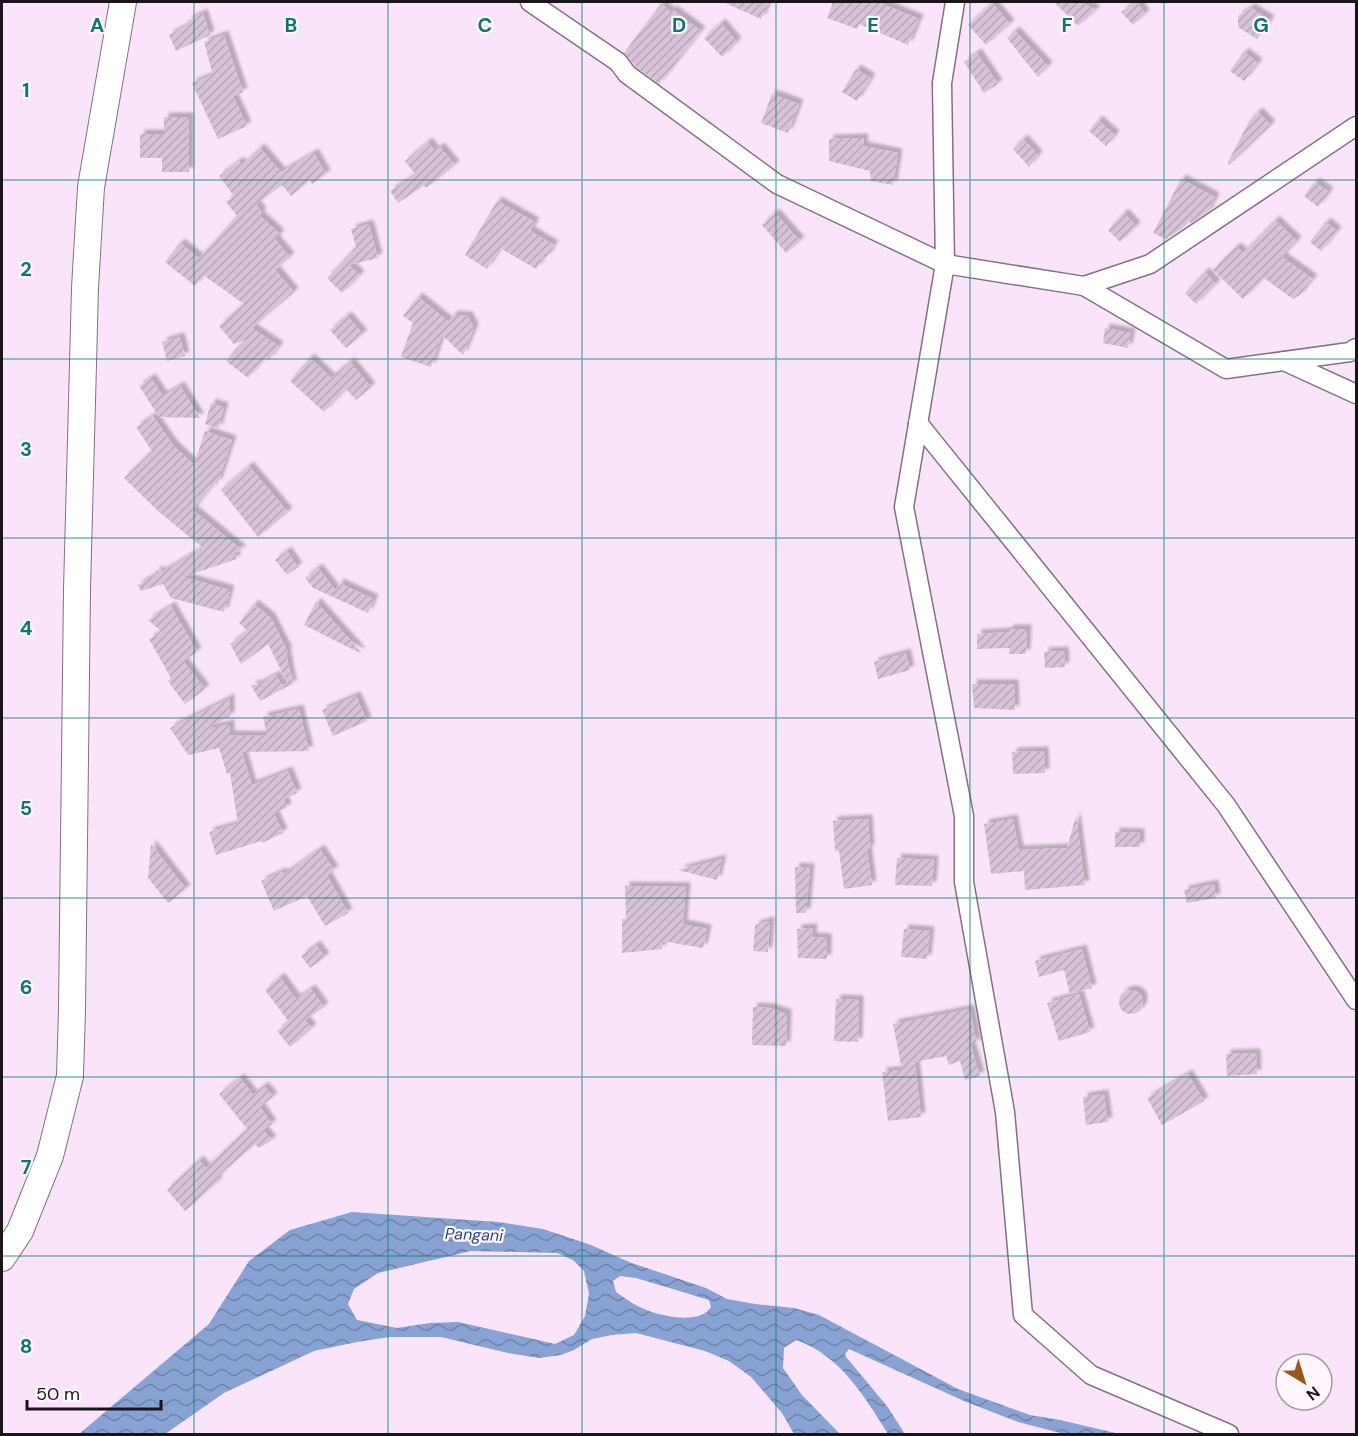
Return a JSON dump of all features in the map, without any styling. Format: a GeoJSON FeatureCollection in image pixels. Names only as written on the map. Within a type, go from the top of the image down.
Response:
{"type":"FeatureCollection","features":[{"type":"Feature","properties":{"kind":"main road"},"geometry":{"type":"LineString","coordinates":[[2,1258],[20,1231],[50,1156],[70,1076],[76,590],[85,288],[91,188],[123,2]]}},
{"type":"Feature","properties":{"kind":"street"},"geometry":{"type":"LineString","coordinates":[[530,2],[618,62],[627,74],[777,184],[945,264],[1084,286],[1226,369],[1350,352],[1356,348]]}},
{"type":"Feature","properties":{"kind":"street"},"geometry":{"type":"LineString","coordinates":[[956,2],[942,83],[945,264],[904,507],[963,816],[964,882],[1005,1112],[1023,1315],[1091,1375],[1229,1434]]}},
{"type":"Feature","properties":{"kind":"street"},"geometry":{"type":"LineString","coordinates":[[1084,286],[1150,264],[1356,126]]}},
{"type":"Feature","properties":{"kind":"street"},"geometry":{"type":"LineString","coordinates":[[1284,361],[1356,394]]}},
{"type":"Feature","properties":{"kind":"street"},"geometry":{"type":"LineString","coordinates":[[918,423],[1226,805],[1356,1000]]}},
{"type":"Feature","properties":{"kind":"water","name":"Pangani"},"geometry":{"type":"Polygon","coordinates":[[[352,1212],[498,1222],[543,1229],[706,1288],[727,1299],[794,1308],[819,1315],[958,1389],[1030,1415],[1120,1434],[1064,1434],[1018,1422],[964,1401],[849,1349],[845,1354],[846,1357],[887,1406],[905,1434],[888,1434],[860,1392],[839,1367],[812,1347],[796,1340],[784,1348],[783,1368],[802,1395],[840,1434],[794,1434],[782,1413],[751,1377],[729,1361],[705,1351],[636,1333],[592,1339],[561,1355],[539,1358],[441,1337],[389,1337],[357,1342],[314,1351],[224,1393],[165,1434],[79,1434],[209,1324],[249,1261],[290,1230],[352,1212]],[[471,1251],[378,1273],[354,1289],[348,1304],[357,1320],[397,1328],[458,1322],[555,1344],[574,1335],[585,1316],[589,1294],[584,1271],[573,1260],[557,1253],[471,1251]],[[620,1276],[613,1281],[616,1292],[649,1311],[683,1318],[699,1316],[711,1307],[709,1300],[636,1278],[620,1276]]]}},
{"type":"Feature","properties":{"kind":"building"},"geometry":{"type":"Polygon","coordinates":[[[723,2],[769,2],[761,19],[723,2]]]}},
{"type":"Feature","properties":{"kind":"building"},"geometry":{"type":"Polygon","coordinates":[[[833,2],[878,2],[919,19],[908,45],[859,24],[857,29],[827,18],[833,2]]]}},
{"type":"Feature","properties":{"kind":"building"},"geometry":{"type":"Polygon","coordinates":[[[1054,2],[1082,2],[1096,10],[1078,26],[1054,2]]]}},
{"type":"Feature","properties":{"kind":"building"},"geometry":{"type":"Polygon","coordinates":[[[1137,2],[1145,14],[1133,25],[1121,12],[1137,2]]]}},
{"type":"Feature","properties":{"kind":"building"},"geometry":{"type":"Polygon","coordinates":[[[992,3],[1010,24],[986,45],[968,25],[992,3]]]}},
{"type":"Feature","properties":{"kind":"building"},"geometry":{"type":"Polygon","coordinates":[[[661,4],[701,31],[659,84],[635,66],[624,53],[661,4]]]}},
{"type":"Feature","properties":{"kind":"building"},"geometry":{"type":"Polygon","coordinates":[[[1251,8],[1270,20],[1257,39],[1238,27],[1238,16],[1251,8]]]}},
{"type":"Feature","properties":{"kind":"building"},"geometry":{"type":"Polygon","coordinates":[[[203,13],[210,35],[176,51],[169,35],[190,24],[187,21],[203,13]]]}},
{"type":"Feature","properties":{"kind":"building"},"geometry":{"type":"Polygon","coordinates":[[[721,23],[737,42],[722,57],[704,38],[721,23]]]}},
{"type":"Feature","properties":{"kind":"building"},"geometry":{"type":"Polygon","coordinates":[[[1015,31],[1048,66],[1038,77],[1007,38],[1015,31]]]}},
{"type":"Feature","properties":{"kind":"building"},"geometry":{"type":"Polygon","coordinates":[[[224,35],[243,92],[233,96],[247,126],[218,139],[192,83],[213,75],[204,42],[224,35]]]}},
{"type":"Feature","properties":{"kind":"building"},"geometry":{"type":"Polygon","coordinates":[[[1244,52],[1258,63],[1244,81],[1230,71],[1244,52]]]}},
{"type":"Feature","properties":{"kind":"building"},"geometry":{"type":"Polygon","coordinates":[[[977,53],[998,84],[984,93],[964,62],[977,53]]]}},
{"type":"Feature","properties":{"kind":"building"},"geometry":{"type":"Polygon","coordinates":[[[856,69],[871,78],[857,101],[842,92],[856,69]]]}},
{"type":"Feature","properties":{"kind":"building"},"geometry":{"type":"Polygon","coordinates":[[[772,94],[799,104],[788,133],[761,123],[772,94]]]}},
{"type":"Feature","properties":{"kind":"building"},"geometry":{"type":"Polygon","coordinates":[[[1258,112],[1271,125],[1229,165],[1227,164],[1250,120],[1258,112]]]}},
{"type":"Feature","properties":{"kind":"building"},"geometry":{"type":"Polygon","coordinates":[[[164,117],[189,117],[189,172],[162,172],[162,158],[140,158],[140,134],[164,134],[164,117]]]}},
{"type":"Feature","properties":{"kind":"building"},"geometry":{"type":"Polygon","coordinates":[[[1098,120],[1115,135],[1106,146],[1089,131],[1098,120]]]}},
{"type":"Feature","properties":{"kind":"building"},"geometry":{"type":"Polygon","coordinates":[[[864,138],[863,146],[898,153],[893,185],[871,181],[870,171],[829,161],[829,139],[864,138]]]}},
{"type":"Feature","properties":{"kind":"building"},"geometry":{"type":"Polygon","coordinates":[[[1023,139],[1038,155],[1029,167],[1013,149],[1023,139]]]}},
{"type":"Feature","properties":{"kind":"building"},"geometry":{"type":"Polygon","coordinates":[[[428,142],[435,151],[440,147],[455,165],[426,188],[424,185],[398,203],[390,191],[416,175],[405,161],[428,142]]]}},
{"type":"Feature","properties":{"kind":"building"},"geometry":{"type":"Polygon","coordinates":[[[260,148],[281,172],[314,153],[326,174],[312,184],[310,180],[291,196],[282,185],[256,204],[262,213],[259,215],[280,234],[275,239],[290,257],[275,270],[294,292],[252,328],[279,346],[269,360],[265,357],[248,378],[226,361],[236,349],[252,339],[234,344],[219,326],[244,304],[203,275],[195,286],[165,262],[180,243],[199,258],[237,216],[226,202],[234,196],[219,176],[239,161],[242,165],[260,148]]]}},
{"type":"Feature","properties":{"kind":"building"},"geometry":{"type":"Polygon","coordinates":[[[1181,179],[1215,197],[1208,212],[1191,223],[1186,220],[1181,229],[1166,239],[1153,233],[1181,179]]]}},
{"type":"Feature","properties":{"kind":"building"},"geometry":{"type":"Polygon","coordinates":[[[1315,182],[1329,192],[1318,207],[1304,196],[1315,182]]]}},
{"type":"Feature","properties":{"kind":"building"},"geometry":{"type":"Polygon","coordinates":[[[497,201],[535,222],[530,231],[554,245],[536,269],[500,248],[487,269],[465,255],[497,201]]]}},
{"type":"Feature","properties":{"kind":"building"},"geometry":{"type":"Polygon","coordinates":[[[775,213],[800,241],[786,253],[762,225],[775,213]]]}},
{"type":"Feature","properties":{"kind":"building"},"geometry":{"type":"Polygon","coordinates":[[[1124,213],[1136,226],[1120,242],[1108,230],[1124,213]]]}},
{"type":"Feature","properties":{"kind":"building"},"geometry":{"type":"Polygon","coordinates":[[[1275,220],[1297,241],[1282,257],[1313,279],[1300,295],[1293,299],[1264,278],[1243,299],[1213,270],[1236,247],[1243,253],[1275,220]]]}},
{"type":"Feature","properties":{"kind":"building"},"geometry":{"type":"Polygon","coordinates":[[[1326,222],[1337,231],[1321,251],[1310,242],[1326,222]]]}},
{"type":"Feature","properties":{"kind":"building"},"geometry":{"type":"Polygon","coordinates":[[[369,224],[378,258],[349,265],[360,275],[342,293],[327,278],[356,247],[351,229],[369,224]]]}},
{"type":"Feature","properties":{"kind":"building"},"geometry":{"type":"Polygon","coordinates":[[[1205,272],[1216,284],[1196,304],[1185,293],[1205,272]]]}},
{"type":"Feature","properties":{"kind":"building"},"geometry":{"type":"Polygon","coordinates":[[[418,297],[449,322],[453,315],[468,316],[474,328],[463,355],[442,335],[431,367],[401,357],[413,323],[403,316],[418,297]]]}},
{"type":"Feature","properties":{"kind":"building"},"geometry":{"type":"Polygon","coordinates":[[[347,316],[363,334],[346,348],[330,330],[347,316]]]}},
{"type":"Feature","properties":{"kind":"building"},"geometry":{"type":"Polygon","coordinates":[[[1105,328],[1131,333],[1128,348],[1103,343],[1105,328]]]}},
{"type":"Feature","properties":{"kind":"building"},"geometry":{"type":"Polygon","coordinates":[[[180,337],[185,356],[167,361],[162,342],[180,337]]]}},
{"type":"Feature","properties":{"kind":"building"},"geometry":{"type":"Polygon","coordinates":[[[310,358],[331,378],[350,362],[371,387],[356,400],[346,389],[324,412],[290,381],[310,358]]]}},
{"type":"Feature","properties":{"kind":"building"},"geometry":{"type":"Polygon","coordinates":[[[151,378],[163,396],[180,386],[200,418],[159,417],[139,386],[151,378]]]}},
{"type":"Feature","properties":{"kind":"building"},"geometry":{"type":"Polygon","coordinates":[[[211,403],[224,407],[218,429],[205,424],[211,403]]]}},
{"type":"Feature","properties":{"kind":"building"},"geometry":{"type":"Polygon","coordinates":[[[153,416],[173,445],[194,465],[205,431],[232,440],[217,485],[215,482],[193,510],[242,550],[234,553],[237,559],[183,577],[230,590],[224,612],[171,598],[163,584],[141,591],[138,585],[157,574],[154,570],[162,572],[203,548],[158,511],[124,478],[152,451],[136,427],[153,416]]]}},
{"type":"Feature","properties":{"kind":"building"},"geometry":{"type":"Polygon","coordinates":[[[249,466],[288,512],[258,537],[221,490],[249,466]]]}},
{"type":"Feature","properties":{"kind":"building"},"geometry":{"type":"Polygon","coordinates":[[[287,551],[298,567],[287,575],[275,560],[287,551]]]}},
{"type":"Feature","properties":{"kind":"building"},"geometry":{"type":"Polygon","coordinates":[[[318,568],[336,591],[339,583],[374,599],[368,613],[313,588],[305,578],[318,568]]]}},
{"type":"Feature","properties":{"kind":"building"},"geometry":{"type":"Polygon","coordinates":[[[316,602],[361,652],[360,653],[304,625],[316,602]]]}},
{"type":"Feature","properties":{"kind":"building"},"geometry":{"type":"Polygon","coordinates":[[[254,604],[271,618],[288,652],[286,652],[292,683],[294,683],[260,701],[251,685],[257,685],[276,675],[281,684],[288,684],[268,644],[241,664],[230,644],[248,631],[239,623],[254,604]]]}},
{"type":"Feature","properties":{"kind":"building"},"geometry":{"type":"Polygon","coordinates":[[[171,606],[197,652],[183,661],[205,689],[185,704],[168,681],[171,678],[149,639],[162,632],[148,620],[171,606]]]}},
{"type":"Feature","properties":{"kind":"building"},"geometry":{"type":"Polygon","coordinates":[[[1009,629],[1027,629],[1026,654],[1009,654],[1009,648],[977,649],[977,634],[1009,632],[1009,629]]]}},
{"type":"Feature","properties":{"kind":"building"},"geometry":{"type":"Polygon","coordinates":[[[1064,651],[1065,667],[1045,668],[1044,652],[1064,651]]]}},
{"type":"Feature","properties":{"kind":"building"},"geometry":{"type":"Polygon","coordinates":[[[906,653],[910,670],[878,679],[874,662],[906,653]]]}},
{"type":"Feature","properties":{"kind":"building"},"geometry":{"type":"Polygon","coordinates":[[[972,684],[1014,684],[1015,710],[974,708],[972,684]]]}},
{"type":"Feature","properties":{"kind":"building"},"geometry":{"type":"Polygon","coordinates":[[[356,696],[367,721],[333,736],[322,710],[356,696]]]}},
{"type":"Feature","properties":{"kind":"building"},"geometry":{"type":"Polygon","coordinates":[[[230,698],[230,716],[211,726],[212,728],[230,724],[230,735],[267,736],[263,717],[299,709],[309,751],[242,752],[252,785],[288,771],[297,793],[284,799],[287,808],[274,813],[283,833],[262,843],[261,841],[216,855],[209,832],[238,824],[230,773],[227,774],[219,748],[188,755],[170,728],[230,698]]]}},
{"type":"Feature","properties":{"kind":"building"},"geometry":{"type":"Polygon","coordinates":[[[1044,751],[1045,773],[1013,774],[1012,752],[1044,751]]]}},
{"type":"Feature","properties":{"kind":"building"},"geometry":{"type":"Polygon","coordinates":[[[1076,816],[1085,885],[1025,890],[1024,871],[991,874],[984,824],[1013,819],[1019,850],[1067,848],[1076,816]]]}},
{"type":"Feature","properties":{"kind":"building"},"geometry":{"type":"Polygon","coordinates":[[[868,819],[870,849],[867,849],[872,885],[844,889],[839,851],[835,851],[833,821],[868,819]]]}},
{"type":"Feature","properties":{"kind":"building"},"geometry":{"type":"Polygon","coordinates":[[[1115,832],[1140,833],[1140,847],[1115,847],[1115,832]]]}},
{"type":"Feature","properties":{"kind":"building"},"geometry":{"type":"Polygon","coordinates":[[[151,844],[186,889],[168,903],[148,878],[151,844]]]}},
{"type":"Feature","properties":{"kind":"building"},"geometry":{"type":"Polygon","coordinates":[[[320,849],[334,870],[327,875],[348,913],[325,926],[307,896],[274,911],[261,881],[282,872],[284,874],[320,849]]]}},
{"type":"Feature","properties":{"kind":"building"},"geometry":{"type":"Polygon","coordinates":[[[897,858],[934,860],[932,886],[895,885],[897,858]]]}},
{"type":"Feature","properties":{"kind":"building"},"geometry":{"type":"Polygon","coordinates":[[[722,859],[717,880],[678,870],[722,859]]]}},
{"type":"Feature","properties":{"kind":"building"},"geometry":{"type":"Polygon","coordinates":[[[795,867],[810,868],[806,913],[796,913],[795,867]]]}},
{"type":"Feature","properties":{"kind":"building"},"geometry":{"type":"Polygon","coordinates":[[[1214,884],[1216,898],[1187,903],[1184,890],[1214,884]]]}},
{"type":"Feature","properties":{"kind":"building"},"geometry":{"type":"Polygon","coordinates":[[[625,886],[686,887],[683,924],[707,929],[703,948],[662,941],[662,949],[622,953],[622,919],[626,919],[625,886]]]}},
{"type":"Feature","properties":{"kind":"building"},"geometry":{"type":"Polygon","coordinates":[[[770,921],[768,952],[753,951],[755,925],[770,921]]]}},
{"type":"Feature","properties":{"kind":"building"},"geometry":{"type":"Polygon","coordinates":[[[813,928],[812,937],[827,938],[827,959],[798,958],[797,929],[813,928]]]}},
{"type":"Feature","properties":{"kind":"building"},"geometry":{"type":"Polygon","coordinates":[[[904,929],[930,931],[927,959],[901,957],[904,929]]]}},
{"type":"Feature","properties":{"kind":"building"},"geometry":{"type":"Polygon","coordinates":[[[316,945],[325,957],[310,968],[301,956],[316,945]]]}},
{"type":"Feature","properties":{"kind":"building"},"geometry":{"type":"Polygon","coordinates":[[[1082,949],[1092,988],[1070,994],[1064,970],[1039,977],[1035,961],[1082,949]]]}},
{"type":"Feature","properties":{"kind":"building"},"geometry":{"type":"Polygon","coordinates":[[[280,977],[296,999],[311,989],[324,1007],[305,1020],[312,1028],[290,1047],[277,1031],[289,1022],[265,990],[280,977]]]}},
{"type":"Feature","properties":{"kind":"building"},"geometry":{"type":"Polygon","coordinates":[[[1131,990],[1140,993],[1143,1002],[1140,1011],[1131,1014],[1122,1011],[1119,1002],[1122,993],[1131,990]]]}},
{"type":"Feature","properties":{"kind":"building"},"geometry":{"type":"Polygon","coordinates":[[[1079,994],[1090,1032],[1059,1041],[1047,1003],[1079,994]]]}},
{"type":"Feature","properties":{"kind":"building"},"geometry":{"type":"Polygon","coordinates":[[[836,999],[859,1000],[858,1042],[834,1041],[836,999]]]}},
{"type":"Feature","properties":{"kind":"building"},"geometry":{"type":"Polygon","coordinates":[[[753,1007],[770,1008],[787,1014],[786,1046],[752,1045],[753,1007]]]}},
{"type":"Feature","properties":{"kind":"building"},"geometry":{"type":"Polygon","coordinates":[[[970,1009],[977,1045],[970,1042],[980,1076],[965,1080],[960,1061],[949,1065],[946,1056],[915,1062],[921,1117],[888,1121],[882,1072],[902,1070],[893,1024],[970,1009]]]}},
{"type":"Feature","properties":{"kind":"building"},"geometry":{"type":"Polygon","coordinates":[[[1256,1053],[1257,1074],[1227,1076],[1226,1054],[1256,1053]]]}},
{"type":"Feature","properties":{"kind":"building"},"geometry":{"type":"Polygon","coordinates":[[[1188,1074],[1204,1101],[1162,1125],[1147,1098],[1188,1074]]]}},
{"type":"Feature","properties":{"kind":"building"},"geometry":{"type":"Polygon","coordinates":[[[240,1078],[253,1095],[264,1086],[273,1097],[260,1107],[272,1124],[263,1130],[272,1140],[259,1148],[255,1144],[216,1178],[218,1181],[185,1211],[167,1190],[199,1160],[206,1168],[247,1129],[219,1094],[240,1078]]]}},
{"type":"Feature","properties":{"kind":"building"},"geometry":{"type":"Polygon","coordinates":[[[1104,1094],[1108,1122],[1086,1125],[1083,1097],[1104,1094]]]}}]}
